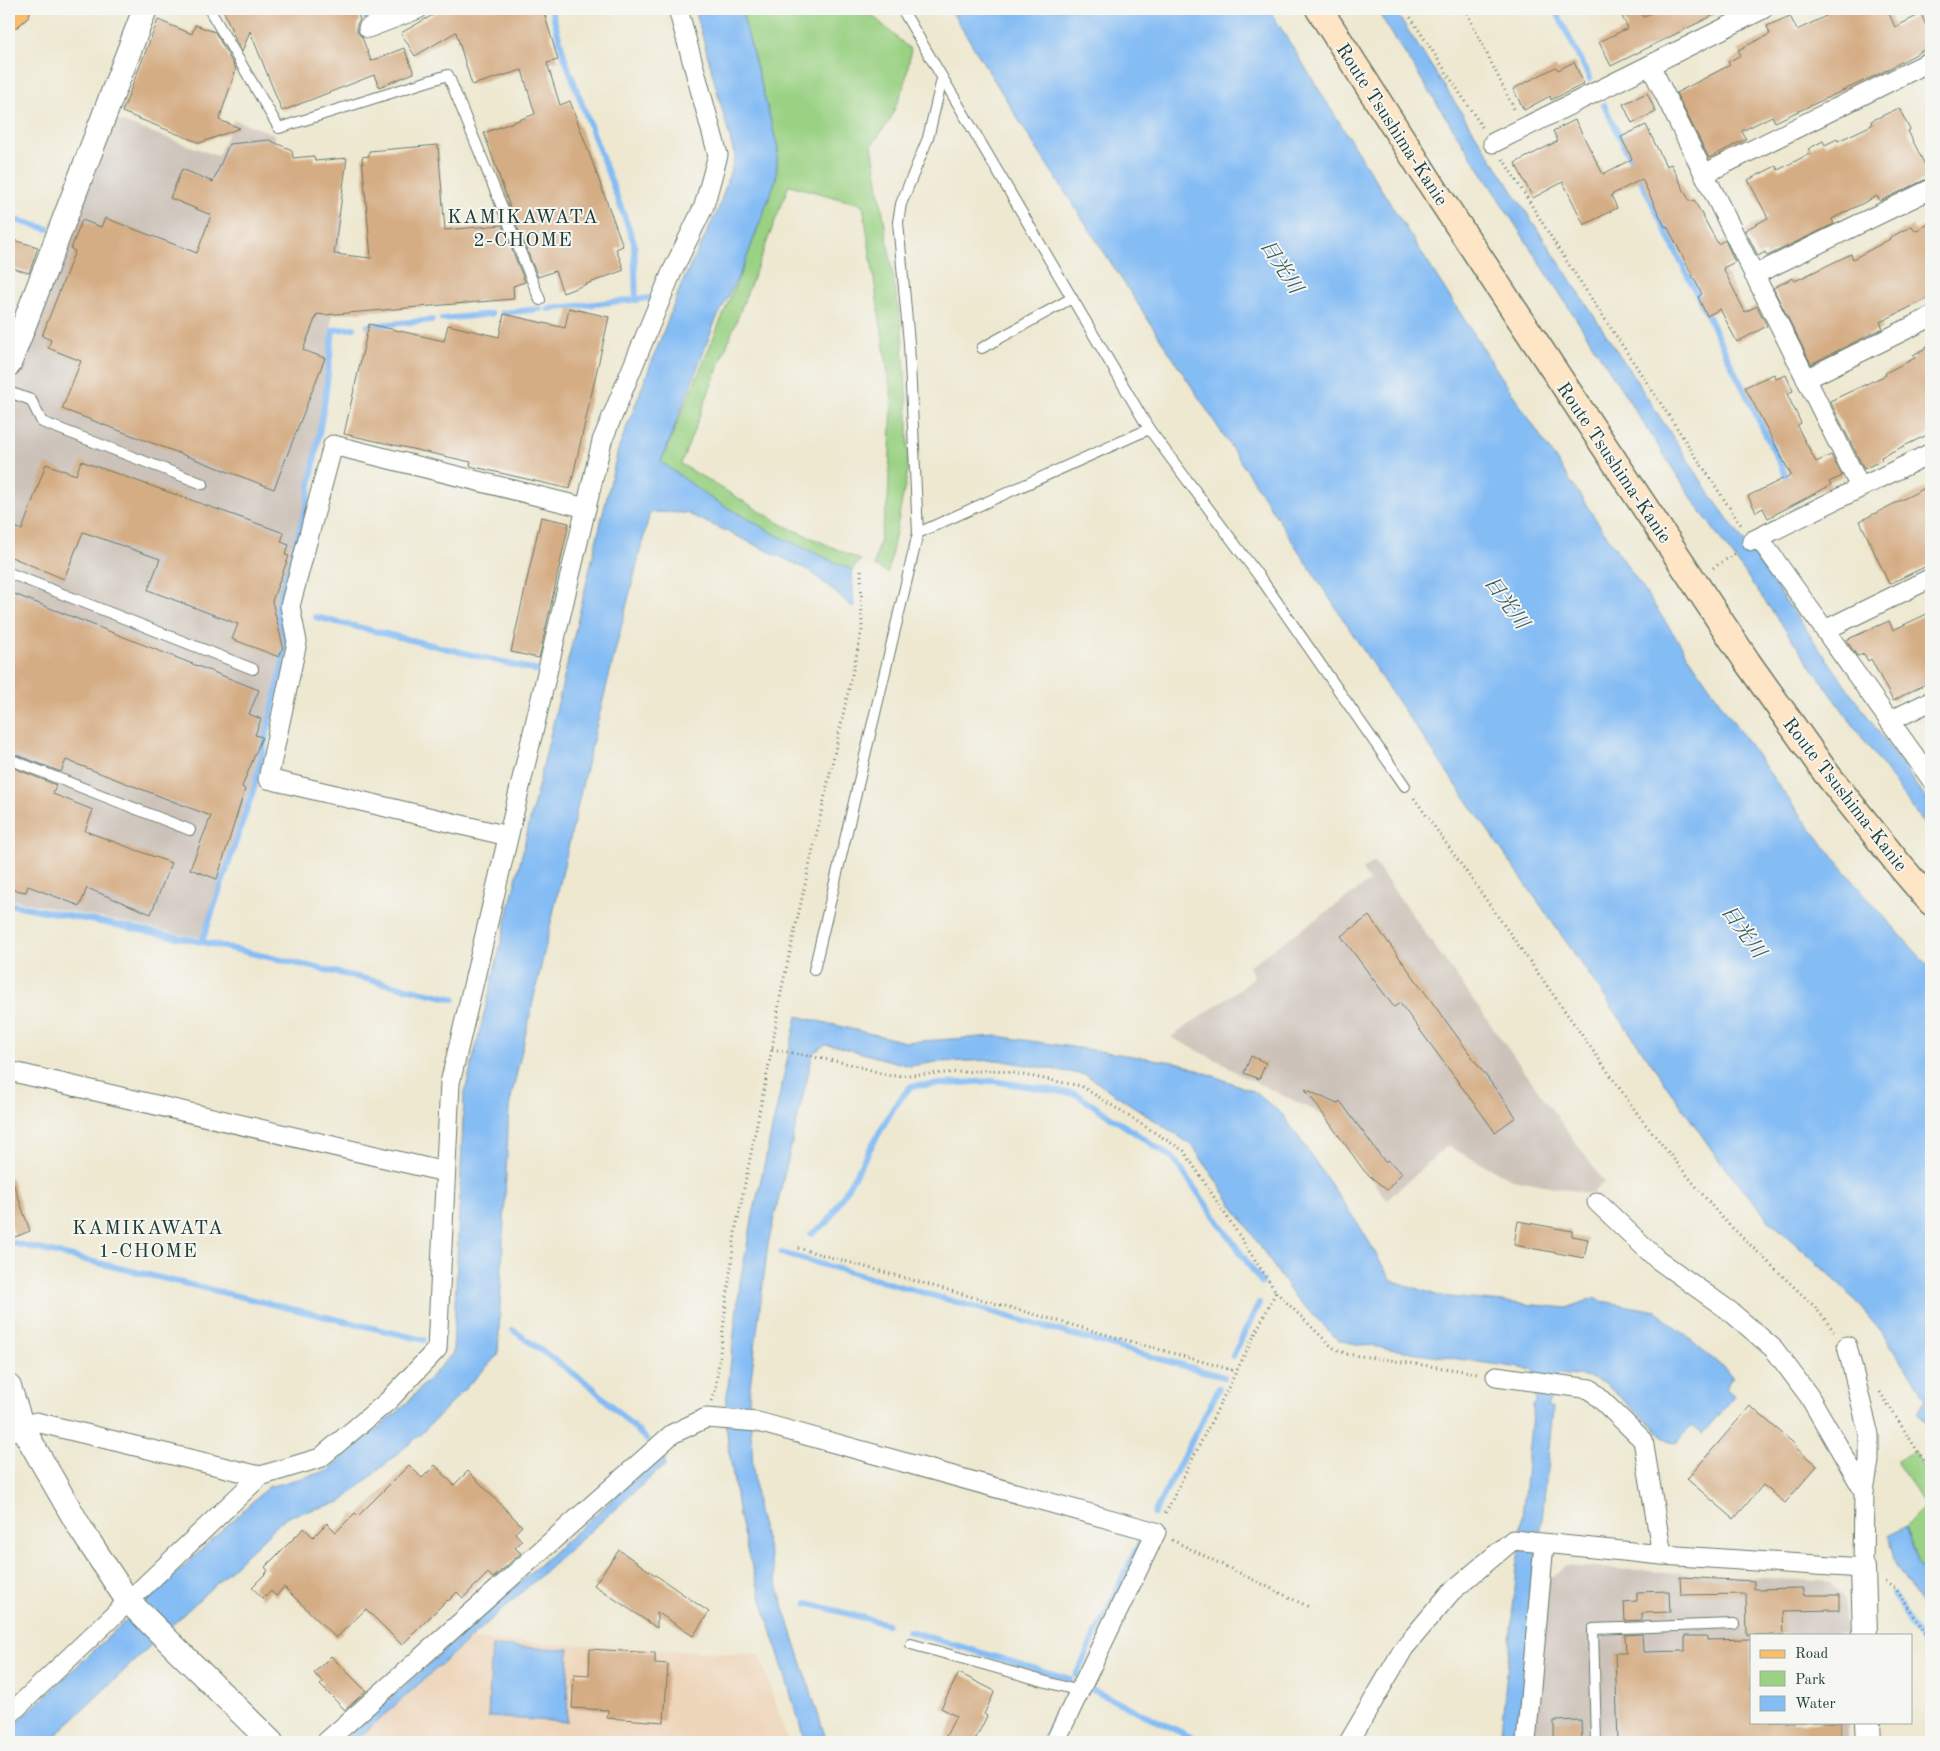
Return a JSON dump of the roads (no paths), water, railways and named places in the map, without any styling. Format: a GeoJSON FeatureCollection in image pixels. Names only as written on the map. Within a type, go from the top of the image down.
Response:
{"type":"FeatureCollection","features":[{"type":"Feature","properties":{"kind":"main road"},"geometry":{"type":"LineString","coordinates":[[9,15],[16,9]]}},
{"type":"Feature","properties":{"kind":"main road","name":"Route Tsushima-Kanie"},"geometry":{"type":"LineString","coordinates":[[1319,9],[1442,200],[1748,663],[1826,773],[1931,902]]}},
{"type":"Feature","properties":{"kind":"street"},"geometry":{"type":"LineString","coordinates":[[9,364],[145,9]]}},
{"type":"Feature","properties":{"kind":"street"},"geometry":{"type":"LineString","coordinates":[[368,28],[418,9]]}},
{"type":"Feature","properties":{"kind":"street"},"geometry":{"type":"LineString","coordinates":[[9,1715],[131,1603],[260,1476],[320,1458],[388,1401],[437,1349],[450,1083],[508,836],[602,441],[671,274],[704,206],[718,155],[678,9]]}},
{"type":"Feature","properties":{"kind":"street"},"geometry":{"type":"LineString","coordinates":[[1493,143],[1650,65],[1751,11]]}},
{"type":"Feature","properties":{"kind":"street"},"geometry":{"type":"LineString","coordinates":[[1704,174],[1931,61]]}},
{"type":"Feature","properties":{"kind":"street"},"geometry":{"type":"LineString","coordinates":[[1650,65],[1860,487]]}},
{"type":"Feature","properties":{"kind":"street"},"geometry":{"type":"LineString","coordinates":[[1754,274],[1931,188]]}},
{"type":"Feature","properties":{"kind":"street"},"geometry":{"type":"LineString","coordinates":[[1806,379],[1931,317]]}},
{"type":"Feature","properties":{"kind":"street"},"geometry":{"type":"LineString","coordinates":[[508,836],[268,779],[297,642],[290,606],[333,445],[586,508]]}},
{"type":"Feature","properties":{"kind":"street"},"geometry":{"type":"LineString","coordinates":[[1931,453],[1756,539],[1825,630],[1931,779]]}},
{"type":"Feature","properties":{"kind":"street"},"geometry":{"type":"LineString","coordinates":[[1825,630],[1931,578]]}},
{"type":"Feature","properties":{"kind":"street"},"geometry":{"type":"LineString","coordinates":[[1890,721],[1931,701]]}},
{"type":"Feature","properties":{"kind":"street"},"geometry":{"type":"LineString","coordinates":[[9,1070],[445,1172]]}},
{"type":"Feature","properties":{"kind":"street"},"geometry":{"type":"LineString","coordinates":[[1598,1202],[1658,1259],[1731,1312],[1774,1348],[1809,1396],[1864,1491]]}},
{"type":"Feature","properties":{"kind":"street"},"geometry":{"type":"LineString","coordinates":[[1847,1346],[1869,1435],[1869,1461],[1864,1491],[1865,1634]]}},
{"type":"Feature","properties":{"kind":"street"},"geometry":{"type":"LineString","coordinates":[[1496,1376],[1590,1389],[1643,1440],[1662,1555]]}},
{"type":"Feature","properties":{"kind":"street"},"geometry":{"type":"LineString","coordinates":[[9,1387],[16,1430],[82,1532],[131,1603],[270,1742]]}},
{"type":"Feature","properties":{"kind":"street"},"geometry":{"type":"LineString","coordinates":[[326,1742],[672,1434],[711,1419],[758,1422],[1156,1532],[1055,1742]]}},
{"type":"Feature","properties":{"kind":"street"},"geometry":{"type":"LineString","coordinates":[[16,1430],[36,1422],[260,1476]]}},
{"type":"Feature","properties":{"kind":"street"},"geometry":{"type":"LineString","coordinates":[[1349,1742],[1404,1648],[1451,1592],[1513,1540],[1662,1555],[1864,1568]]}},
{"type":"Feature","properties":{"kind":"street"},"geometry":{"type":"LineString","coordinates":[[1526,1742],[1542,1544]]}},
{"type":"Feature","properties":{"kind":"street"},"geometry":{"type":"LineString","coordinates":[[1868,1724],[1869,1742]]}},
{"type":"Feature","properties":{"kind":"lane"},"geometry":{"type":"LineString","coordinates":[[209,9],[279,128],[448,75],[540,300]]}},
{"type":"Feature","properties":{"kind":"lane"},"geometry":{"type":"LineString","coordinates":[[902,9],[1149,429],[1264,583],[1405,786]]}},
{"type":"Feature","properties":{"kind":"lane"},"geometry":{"type":"LineString","coordinates":[[814,970],[918,533],[909,343],[898,222],[901,204],[928,138],[942,79]]}},
{"type":"Feature","properties":{"kind":"lane"},"geometry":{"type":"LineString","coordinates":[[982,348],[1072,298]]}},
{"type":"Feature","properties":{"kind":"lane"},"geometry":{"type":"LineString","coordinates":[[9,392],[31,400],[42,422],[203,484]]}},
{"type":"Feature","properties":{"kind":"lane"},"geometry":{"type":"LineString","coordinates":[[918,533],[1149,429]]}},
{"type":"Feature","properties":{"kind":"lane"},"geometry":{"type":"LineString","coordinates":[[9,573],[254,669]]}},
{"type":"Feature","properties":{"kind":"lane"},"geometry":{"type":"LineString","coordinates":[[9,759],[190,830]]}},
{"type":"Feature","properties":{"kind":"lane"},"geometry":{"type":"LineString","coordinates":[[1596,1742],[1593,1629],[1734,1624]]}},
{"type":"Feature","properties":{"kind":"lane"},"geometry":{"type":"LineString","coordinates":[[911,1644],[1080,1691]]}},
{"type":"Feature","properties":{"kind":"water"},"geometry":{"type":"Polygon","coordinates":[[[695,9],[741,9],[778,148],[776,179],[744,265],[715,322],[661,462],[712,499],[782,538],[852,570],[854,608],[810,571],[726,531],[686,513],[650,512],[588,760],[509,1107],[498,1355],[422,1433],[341,1502],[286,1517],[49,1742],[9,1742],[9,1730],[268,1487],[327,1471],[402,1408],[453,1353],[464,1096],[618,450],[682,283],[718,210],[735,157],[695,9]]]}},
{"type":"Feature","properties":{"kind":"water","name":"日光川"},"geometry":{"type":"Polygon","coordinates":[[[950,9],[1269,9],[1502,378],[1720,703],[1811,829],[1861,890],[1931,969],[1931,1427],[1918,1413],[1926,1399],[1886,1338],[1846,1290],[1769,1220],[1719,1160],[1384,682],[1033,143],[950,9]]]}},
{"type":"Feature","properties":{"kind":"water"},"geometry":{"type":"Polygon","coordinates":[[[1376,9],[1394,9],[1710,494],[1931,806],[1931,834],[1697,506],[1376,9]]]}},
{"type":"Feature","properties":{"kind":"water"},"geometry":{"type":"Polygon","coordinates":[[[797,1016],[906,1042],[997,1036],[1180,1063],[1255,1092],[1284,1116],[1362,1230],[1391,1280],[1439,1296],[1567,1308],[1593,1298],[1657,1311],[1733,1376],[1725,1388],[1735,1396],[1702,1434],[1691,1426],[1676,1443],[1668,1440],[1603,1382],[1592,1378],[1559,1374],[1553,1395],[1547,1406],[1553,1408],[1520,1742],[1500,1742],[1533,1405],[1536,1404],[1534,1370],[1350,1343],[1337,1339],[1293,1295],[1192,1145],[1086,1075],[998,1060],[937,1062],[910,1066],[836,1046],[825,1045],[813,1053],[768,1244],[749,1395],[753,1468],[758,1512],[783,1605],[827,1742],[805,1742],[747,1550],[739,1516],[725,1412],[740,1282],[797,1016]]]}},
{"type":"Feature","properties":{"kind":"water"},"geometry":{"type":"Polygon","coordinates":[[[665,1457],[665,1466],[354,1742],[342,1742],[656,1460],[665,1457]]]}},
{"type":"Feature","properties":{"kind":"water"},"geometry":{"type":"Polygon","coordinates":[[[1905,1526],[1919,1565],[1931,1583],[1931,1619],[1897,1567],[1889,1536],[1905,1526]]]}},
{"type":"Feature","properties":{"kind":"water"},"geometry":{"type":"Polygon","coordinates":[[[492,1646],[569,1649],[567,1722],[488,1717],[492,1646]]]}},
{"type":"Feature","properties":{"kind":"waterway"},"geometry":{"type":"LineString","coordinates":[[362,9],[367,18]]}},
{"type":"Feature","properties":{"kind":"waterway"},"geometry":{"type":"LineString","coordinates":[[551,9],[565,59],[634,242],[636,300]]}},
{"type":"Feature","properties":{"kind":"waterway"},"geometry":{"type":"LineString","coordinates":[[1555,9],[1590,79]]}},
{"type":"Feature","properties":{"kind":"waterway"},"geometry":{"type":"LineString","coordinates":[[1604,105],[1790,484]]}},
{"type":"Feature","properties":{"kind":"waterway"},"geometry":{"type":"LineString","coordinates":[[9,218],[48,229]]}},
{"type":"Feature","properties":{"kind":"waterway"},"geometry":{"type":"LineString","coordinates":[[548,309],[650,298]]}},
{"type":"Feature","properties":{"kind":"waterway"},"geometry":{"type":"LineString","coordinates":[[503,313],[540,309]]}},
{"type":"Feature","properties":{"kind":"waterway"},"geometry":{"type":"LineString","coordinates":[[442,319],[491,314]]}},
{"type":"Feature","properties":{"kind":"waterway"},"geometry":{"type":"LineString","coordinates":[[368,326],[432,320]]}},
{"type":"Feature","properties":{"kind":"waterway"},"geometry":{"type":"LineString","coordinates":[[202,942],[255,785],[287,645],[277,609],[307,504],[325,399],[333,330],[354,328]]}},
{"type":"Feature","properties":{"kind":"waterway"},"geometry":{"type":"LineString","coordinates":[[316,617],[539,671]]}},
{"type":"Feature","properties":{"kind":"waterway"},"geometry":{"type":"LineString","coordinates":[[9,904],[202,942],[454,999]]}},
{"type":"Feature","properties":{"kind":"waterway"},"geometry":{"type":"LineString","coordinates":[[811,1234],[828,1222],[894,1107],[911,1086],[993,1081],[1076,1094],[1173,1158],[1262,1283]]}},
{"type":"Feature","properties":{"kind":"waterway"},"geometry":{"type":"LineString","coordinates":[[9,1242],[424,1340]]}},
{"type":"Feature","properties":{"kind":"waterway"},"geometry":{"type":"LineString","coordinates":[[781,1253],[1224,1377]]}},
{"type":"Feature","properties":{"kind":"waterway"},"geometry":{"type":"LineString","coordinates":[[1233,1356],[1259,1303]]}},
{"type":"Feature","properties":{"kind":"waterway"},"geometry":{"type":"LineString","coordinates":[[513,1330],[591,1386],[647,1440]]}},
{"type":"Feature","properties":{"kind":"waterway"},"geometry":{"type":"LineString","coordinates":[[1154,1514],[1219,1388]]}},
{"type":"Feature","properties":{"kind":"waterway"},"geometry":{"type":"LineString","coordinates":[[1076,1675],[1139,1544]]}},
{"type":"Feature","properties":{"kind":"waterway"},"geometry":{"type":"LineString","coordinates":[[1893,1595],[1931,1657]]}},
{"type":"Feature","properties":{"kind":"waterway"},"geometry":{"type":"LineString","coordinates":[[807,1603],[887,1624]]}},
{"type":"Feature","properties":{"kind":"waterway"},"geometry":{"type":"LineString","coordinates":[[908,1631],[1070,1679]]}},
{"type":"Feature","properties":{"kind":"waterway"},"geometry":{"type":"LineString","coordinates":[[1092,1690],[1202,1742]]}},
{"type":"Feature","properties":{"kind":"waterway"},"geometry":{"type":"LineString","coordinates":[[1044,1742],[1060,1707]]}},
{"type":"Feature","properties":{"kind":"district","name":"KAMIKAWATA 2-CHOME"},"geometry":{"type":"Point","coordinates":[523,228]}},
{"type":"Feature","properties":{"kind":"district","name":"KAMIKAWATA 1-CHOME"},"geometry":{"type":"Point","coordinates":[148,1238]}}]}
